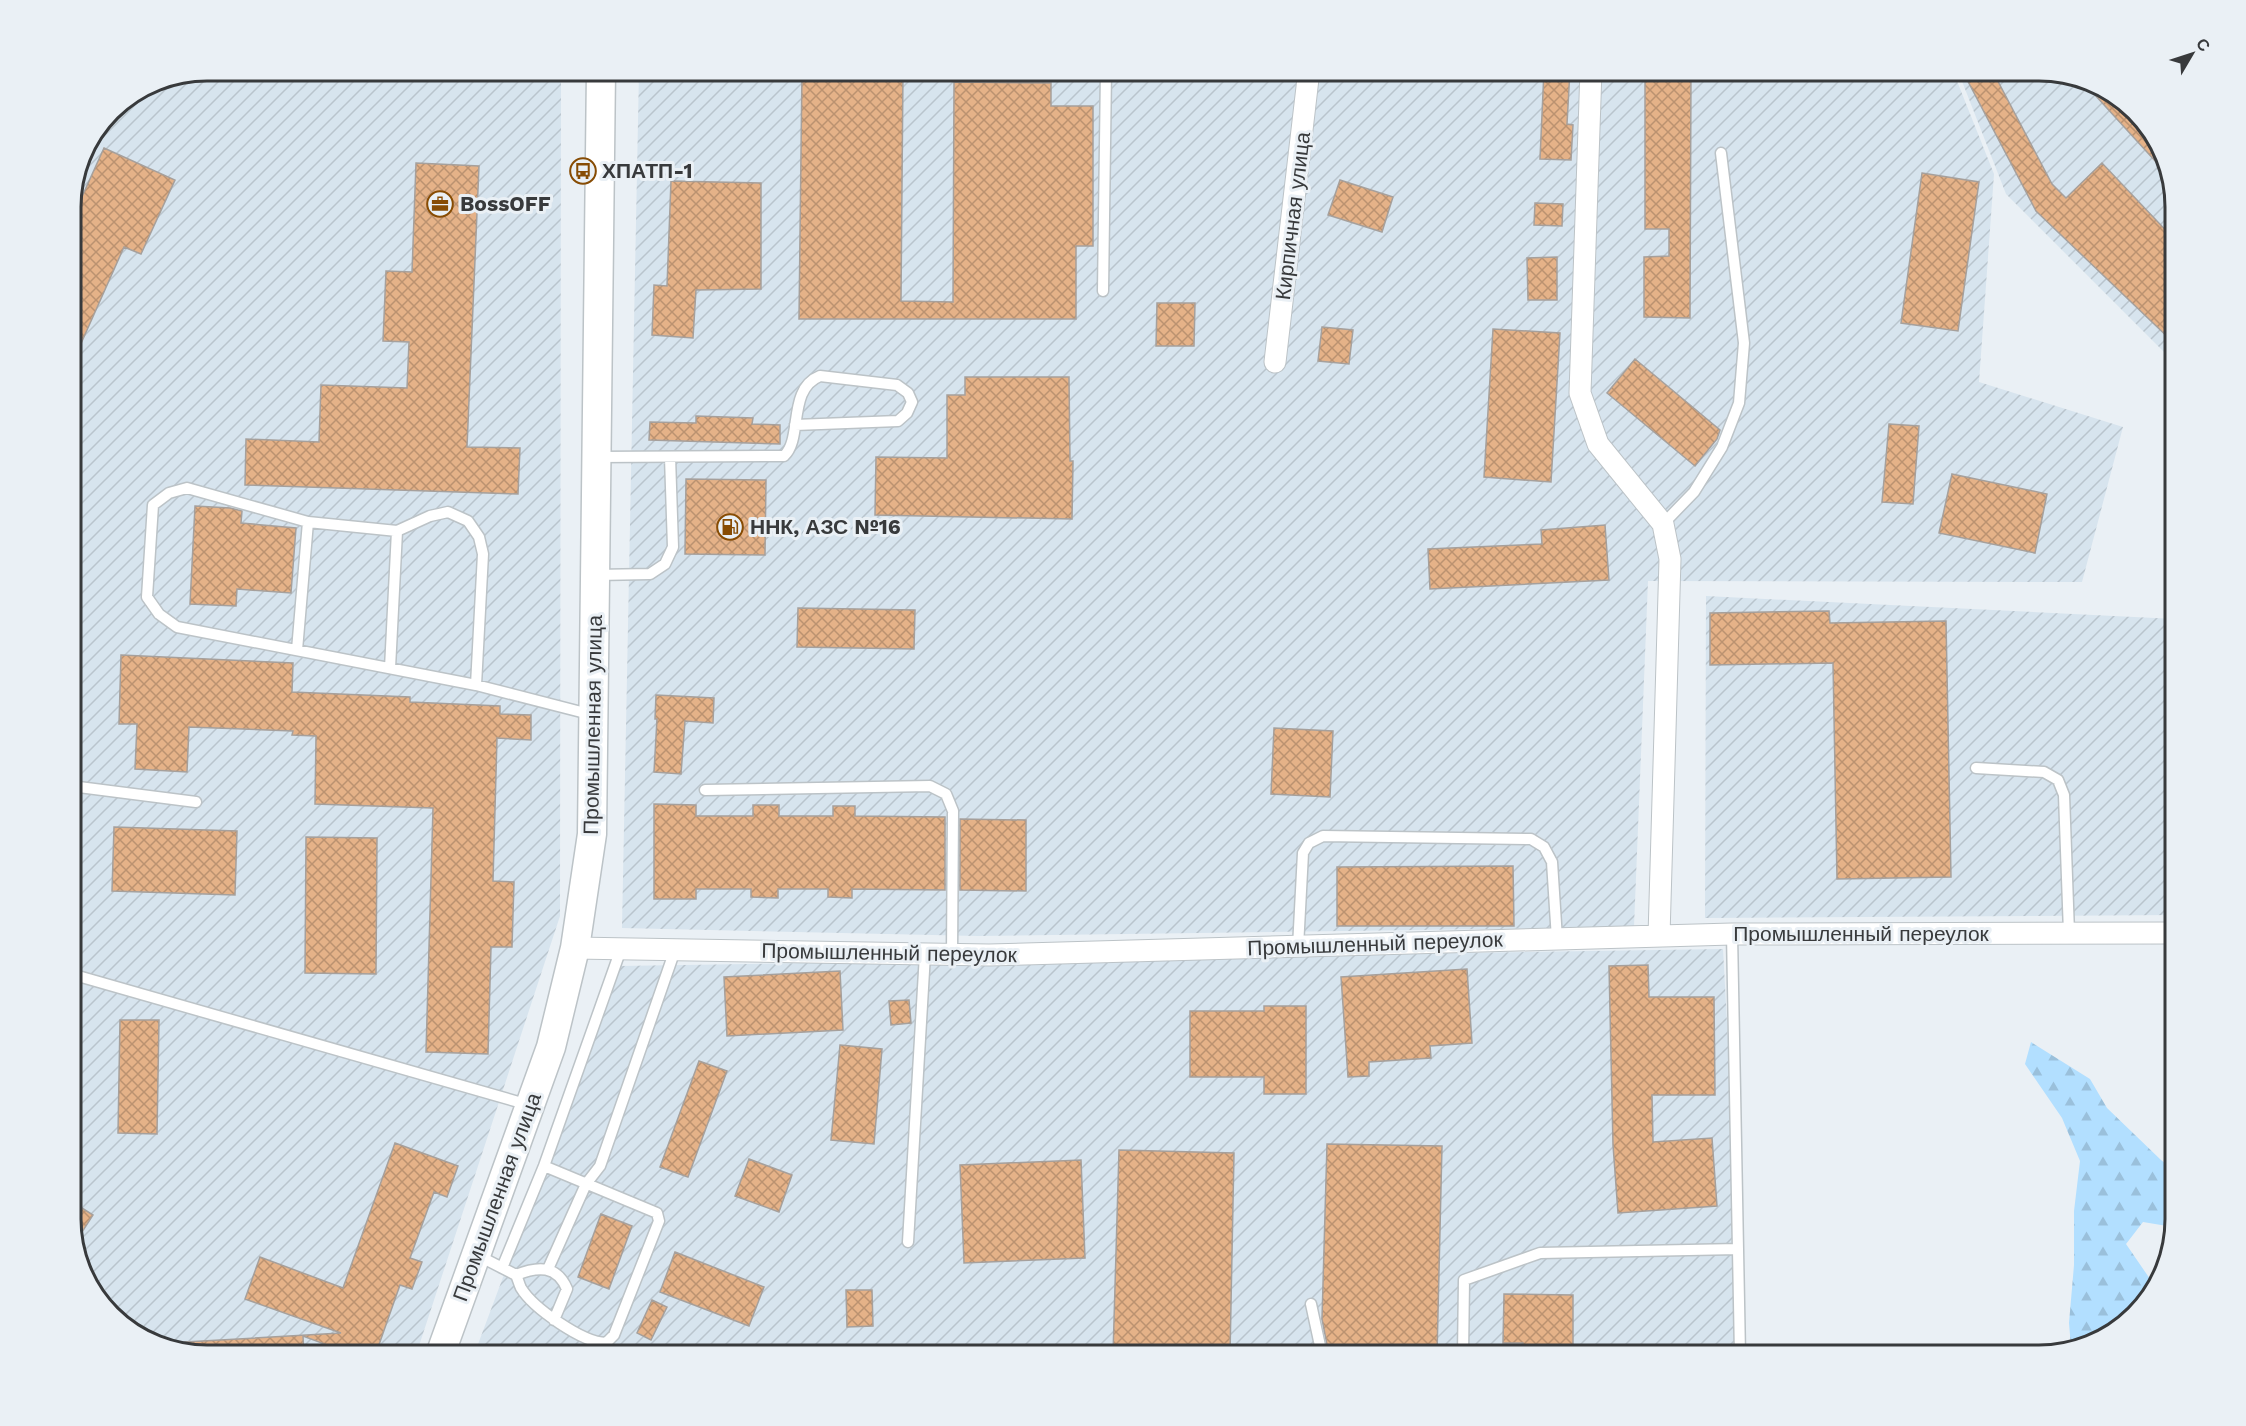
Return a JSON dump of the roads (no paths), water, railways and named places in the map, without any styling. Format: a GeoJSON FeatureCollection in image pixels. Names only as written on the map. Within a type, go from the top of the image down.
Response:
{"type":"FeatureCollection","features":[{"type":"Feature","properties":{"kind":"street","name":"Промышленная улица"},"geometry":{"type":"LineString","coordinates":[[444,1345],[551,1047],[575,948],[592,834],[601,81]]}},
{"type":"Feature","properties":{"kind":"street","name":"Кирпичная улица"},"geometry":{"type":"LineString","coordinates":[[1275,362],[1308,81]]}},
{"type":"Feature","properties":{"kind":"street"},"geometry":{"type":"LineString","coordinates":[[1591,81],[1580,393],[1598,444],[1663,524],[1670,559],[1659,936]]}},
{"type":"Feature","properties":{"kind":"street","name":"Промышленный переулок"},"geometry":{"type":"LineString","coordinates":[[575,948],[989,956],[1732,934],[2165,933]]}},
{"type":"Feature","properties":{"kind":"lane"},"geometry":{"type":"LineString","coordinates":[[1103,291],[1107,81]]}},
{"type":"Feature","properties":{"kind":"lane"},"geometry":{"type":"LineString","coordinates":[[1663,524],[1694,492],[1722,447],[1739,403],[1744,343],[1721,153]]}},
{"type":"Feature","properties":{"kind":"lane"},"geometry":{"type":"LineString","coordinates":[[597,457],[784,456],[789,450],[803,390],[810,380],[820,376],[897,385],[908,393],[912,402],[907,413],[898,421],[795,425]]}},
{"type":"Feature","properties":{"kind":"lane"},"geometry":{"type":"LineString","coordinates":[[595,575],[650,574],[665,564],[673,547],[670,457]]}},
{"type":"Feature","properties":{"kind":"lane"},"geometry":{"type":"LineString","coordinates":[[476,685],[483,554],[479,537],[468,521],[448,512],[429,516],[397,531],[308,522],[187,488],[169,493],[153,506],[147,597],[159,614],[177,627],[476,685],[594,715]]}},
{"type":"Feature","properties":{"kind":"lane"},"geometry":{"type":"LineString","coordinates":[[297,650],[308,522]]}},
{"type":"Feature","properties":{"kind":"lane"},"geometry":{"type":"LineString","coordinates":[[390,668],[397,531]]}},
{"type":"Feature","properties":{"kind":"lane"},"geometry":{"type":"LineString","coordinates":[[1976,768],[2044,772],[2058,780],[2064,795],[2069,933]]}},
{"type":"Feature","properties":{"kind":"lane"},"geometry":{"type":"LineString","coordinates":[[705,790],[930,786],[946,794],[952,811],[952,954]]}},
{"type":"Feature","properties":{"kind":"lane"},"geometry":{"type":"LineString","coordinates":[[81,787],[196,802]]}},
{"type":"Feature","properties":{"kind":"lane"},"geometry":{"type":"LineString","coordinates":[[1298,946],[1303,853],[1309,843],[1323,836],[1531,839],[1544,847],[1552,862],[1557,939]]}},
{"type":"Feature","properties":{"kind":"lane"},"geometry":{"type":"LineString","coordinates":[[1732,934],[1740,1345]]}},
{"type":"Feature","properties":{"kind":"lane"},"geometry":{"type":"LineString","coordinates":[[502,1268],[544,1166],[621,949]]}},
{"type":"Feature","properties":{"kind":"lane"},"geometry":{"type":"LineString","coordinates":[[548,1269],[586,1184],[600,1166],[675,950]]}},
{"type":"Feature","properties":{"kind":"lane"},"geometry":{"type":"LineString","coordinates":[[908,1242],[925,954]]}},
{"type":"Feature","properties":{"kind":"lane"},"geometry":{"type":"LineString","coordinates":[[81,977],[530,1105]]}},
{"type":"Feature","properties":{"kind":"lane"},"geometry":{"type":"LineString","coordinates":[[476,1254],[516,1275],[521,1288],[554,1320],[597,1343],[606,1343],[614,1335],[659,1221],[657,1213],[544,1166]]}},
{"type":"Feature","properties":{"kind":"lane"},"geometry":{"type":"LineString","coordinates":[[1463,1345],[1464,1280],[1540,1253],[1738,1249]]}},
{"type":"Feature","properties":{"kind":"lane"},"geometry":{"type":"LineString","coordinates":[[516,1275],[528,1270],[548,1269],[562,1279],[567,1289],[554,1320]]}},
{"type":"Feature","properties":{"kind":"lane"},"geometry":{"type":"LineString","coordinates":[[1311,1304],[1320,1345]]}},
{"type":"Feature","properties":{"kind":"place","name":"ХПАТП-1"},"geometry":{"type":"Point","coordinates":[583,171]}},
{"type":"Feature","properties":{"kind":"place","name":"BossOFF"},"geometry":{"type":"Point","coordinates":[440,204]}},
{"type":"Feature","properties":{"kind":"place","name":"ННК, АЗС №16"},"geometry":{"type":"Point","coordinates":[730,527]}}]}
